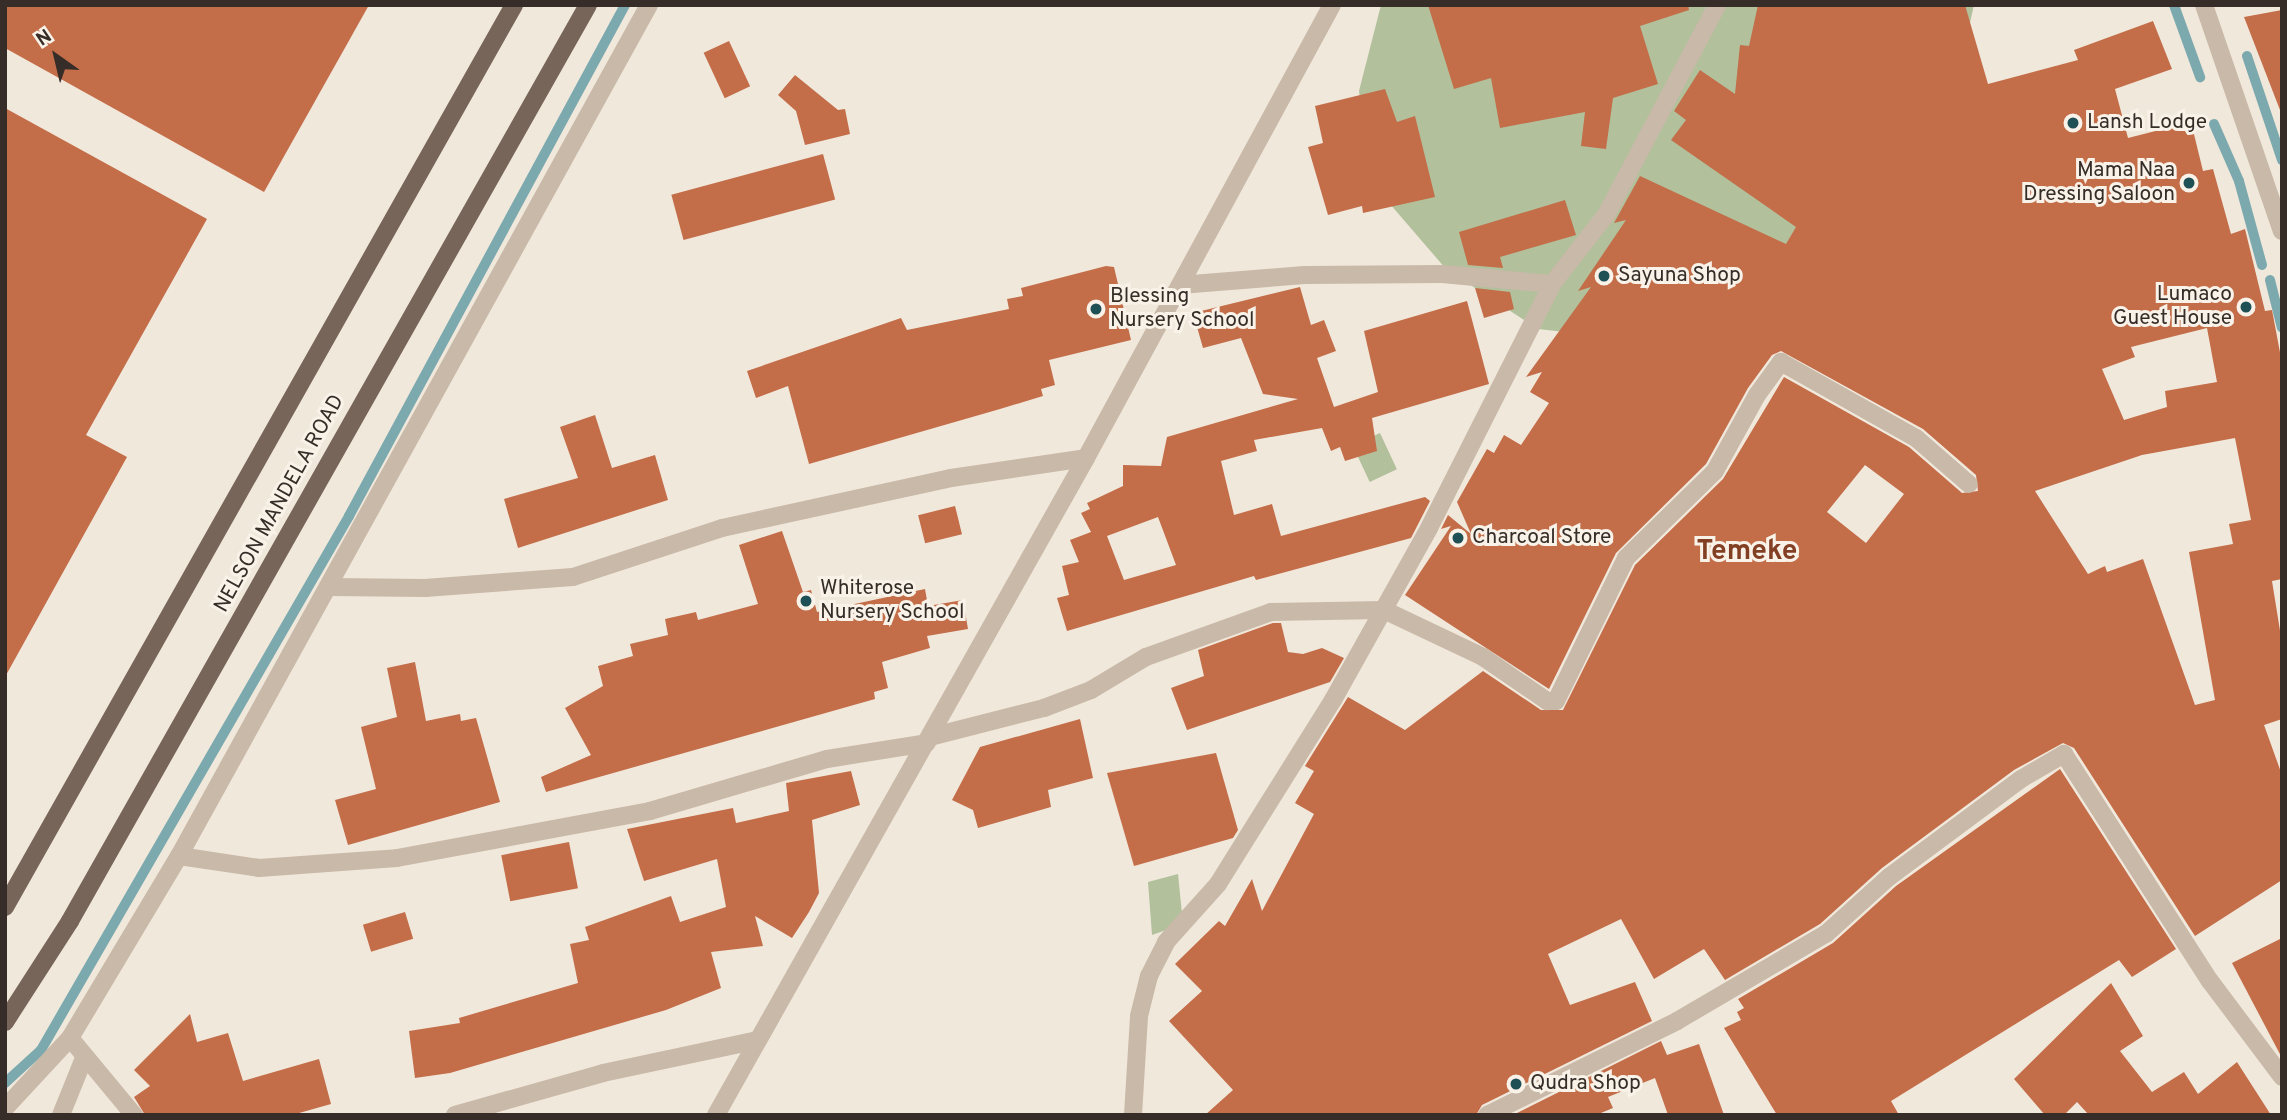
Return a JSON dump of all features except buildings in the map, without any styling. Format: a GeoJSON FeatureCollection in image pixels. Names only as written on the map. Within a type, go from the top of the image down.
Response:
{"type":"FeatureCollection","features":[{"type":"Feature","properties":{"kind":"main road","name":"NELSON MANDELA ROAD"},"geometry":{"type":"LineString","coordinates":[[5,907],[514,5]]}},
{"type":"Feature","properties":{"kind":"main road","name":"NELSON MANDELA ROAD"},"geometry":{"type":"LineString","coordinates":[[5,1022],[70,921],[588,5]]}},
{"type":"Feature","properties":{"kind":"street"},"geometry":{"type":"LineString","coordinates":[[5,1108],[70,1038],[179,856],[649,5]]}},
{"type":"Feature","properties":{"kind":"street"},"geometry":{"type":"LineString","coordinates":[[716,1115],[1086,458],[1332,5]]}},
{"type":"Feature","properties":{"kind":"street"},"geometry":{"type":"LineString","coordinates":[[1133,1115],[1139,1016],[1149,976],[1166,942],[1225,873],[1334,700],[1384,610],[1552,284],[1606,215],[1717,5]]}},
{"type":"Feature","properties":{"kind":"street"},"geometry":{"type":"LineString","coordinates":[[2204,5],[2282,231]]}},
{"type":"Feature","properties":{"kind":"street"},"geometry":{"type":"LineString","coordinates":[[1180,285],[1305,275],[1442,274],[1552,284]]}},
{"type":"Feature","properties":{"kind":"street"},"geometry":{"type":"LineString","coordinates":[[179,856],[258,868],[397,858],[650,811],[827,759],[929,740],[1044,708],[1091,690],[1146,657],[1271,612],[1384,610],[1483,657],[1547,701],[1556,701],[1626,558],[1715,471],[1781,362],[1916,438],[1969,484]]}},
{"type":"Feature","properties":{"kind":"street"},"geometry":{"type":"LineString","coordinates":[[329,587],[425,588],[573,577],[722,528],[951,478],[1086,458]]}},
{"type":"Feature","properties":{"kind":"street"},"geometry":{"type":"LineString","coordinates":[[1487,1115],[1677,1021],[1827,933],[1889,877],[2021,779],[2064,754],[2210,981],[2282,1077]]}},
{"type":"Feature","properties":{"kind":"street"},"geometry":{"type":"LineString","coordinates":[[70,1038],[134,1115]]}},
{"type":"Feature","properties":{"kind":"street"},"geometry":{"type":"LineString","coordinates":[[455,1115],[603,1073],[758,1040]]}},
{"type":"Feature","properties":{"kind":"street"},"geometry":{"type":"LineString","coordinates":[[61,1115],[84,1058]]}},
{"type":"Feature","properties":{"kind":"green space"},"geometry":{"type":"Polygon","coordinates":[[[1381,5],[1974,5],[1957,80],[1836,232],[1610,337],[1538,329],[1446,269],[1371,182],[1359,91],[1381,5]]]}},
{"type":"Feature","properties":{"kind":"green space"},"geometry":{"type":"Polygon","coordinates":[[[1380,433],[1397,469],[1370,482],[1353,446],[1380,433]]]}},
{"type":"Feature","properties":{"kind":"green space"},"geometry":{"type":"Polygon","coordinates":[[[1178,874],[1183,924],[1152,935],[1148,882],[1178,874]]]}},
{"type":"Feature","properties":{"kind":"waterway"},"geometry":{"type":"LineString","coordinates":[[5,1083],[41,1050],[349,516],[625,5]]}},
{"type":"Feature","properties":{"kind":"waterway"},"geometry":{"type":"LineString","coordinates":[[2174,5],[2200,77]]}},
{"type":"Feature","properties":{"kind":"waterway"},"geometry":{"type":"LineString","coordinates":[[2247,56],[2282,160]]}},
{"type":"Feature","properties":{"kind":"waterway"},"geometry":{"type":"LineString","coordinates":[[2214,124],[2239,181],[2262,265]]}},
{"type":"Feature","properties":{"kind":"waterway"},"geometry":{"type":"LineString","coordinates":[[2270,280],[2282,328]]}},
{"type":"Feature","properties":{"kind":"place","name":"Lansh Lodge"},"geometry":{"type":"Point","coordinates":[2073,123]}},
{"type":"Feature","properties":{"kind":"place","name":"Mama Naa Dressing Saloon"},"geometry":{"type":"Point","coordinates":[2189,183]}},
{"type":"Feature","properties":{"kind":"place","name":"Sayuna Shop"},"geometry":{"type":"Point","coordinates":[1604,276]}},
{"type":"Feature","properties":{"kind":"place","name":"Lumaco Guest House"},"geometry":{"type":"Point","coordinates":[2246,307]}},
{"type":"Feature","properties":{"kind":"place","name":"Blessing Nursery School"},"geometry":{"type":"Point","coordinates":[1096,309]}},
{"type":"Feature","properties":{"kind":"place","name":"Charcoal Store"},"geometry":{"type":"Point","coordinates":[1458,538]}},
{"type":"Feature","properties":{"kind":"place","name":"Whiterose Nursery School"},"geometry":{"type":"Point","coordinates":[806,601]}},
{"type":"Feature","properties":{"kind":"place","name":"Qudra Shop"},"geometry":{"type":"Point","coordinates":[1516,1084]}},
{"type":"Feature","properties":{"kind":"district","name":"Temeke"},"geometry":{"type":"Point","coordinates":[1747,552]}}]}
